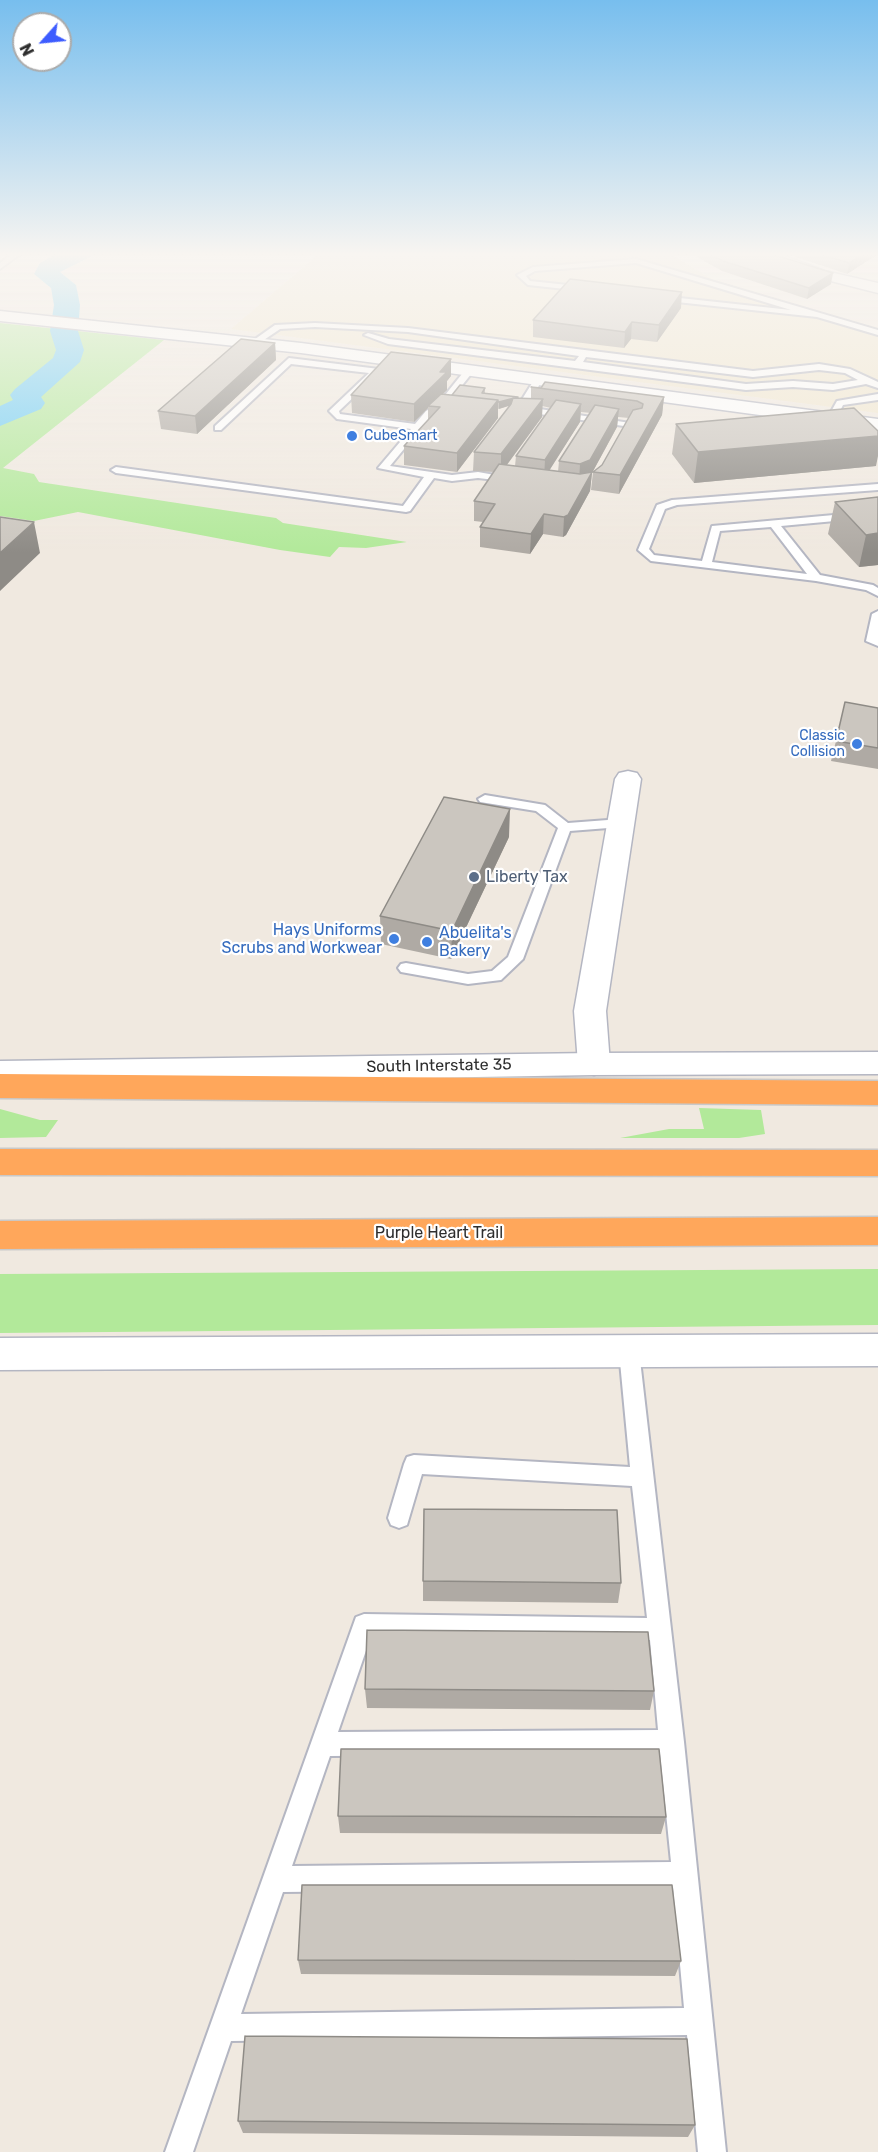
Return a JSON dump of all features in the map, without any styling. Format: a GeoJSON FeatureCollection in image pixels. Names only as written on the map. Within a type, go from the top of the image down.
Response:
{"type":"FeatureCollection","features":[{"type":"Feature","properties":{"kind":"highway"},"geometry":{"type":"LineString","coordinates":[[0,1086],[878,1093]]}},
{"type":"Feature","properties":{"kind":"highway"},"geometry":{"type":"LineString","coordinates":[[0,1162],[878,1163]]}},
{"type":"Feature","properties":{"kind":"highway","name":"Purple Heart Trail"},"geometry":{"type":"LineString","coordinates":[[0,1234],[878,1231]]}},
{"type":"Feature","properties":{"kind":"street"},"geometry":{"type":"LineString","coordinates":[[332,352],[878,425]]}},
{"type":"Feature","properties":{"kind":"street"},"geometry":{"type":"LineString","coordinates":[[594,1064],[590,1011],[628,779]]}},
{"type":"Feature","properties":{"kind":"street","name":"South Interstate 35"},"geometry":{"type":"LineString","coordinates":[[0,1072],[594,1064],[878,1064]]}},
{"type":"Feature","properties":{"kind":"street"},"geometry":{"type":"LineString","coordinates":[[0,1354],[878,1350]]}},
{"type":"Feature","properties":{"kind":"lane"},"geometry":{"type":"LineString","coordinates":[[486,352],[746,387],[794,384],[833,387],[867,381]]}},
{"type":"Feature","properties":{"kind":"lane"},"geometry":{"type":"LineString","coordinates":[[572,352],[610,355],[753,374],[819,367],[847,371],[878,385]]}},
{"type":"Feature","properties":{"kind":"lane"},"geometry":{"type":"LineString","coordinates":[[577,364],[584,354]]}},
{"type":"Feature","properties":{"kind":"lane"},"geometry":{"type":"LineString","coordinates":[[218,428],[289,361],[376,371],[334,411],[338,416],[418,427]]}},
{"type":"Feature","properties":{"kind":"lane"},"geometry":{"type":"LineString","coordinates":[[469,371],[440,407],[429,413],[383,468],[431,475],[464,473],[526,481]]}},
{"type":"Feature","properties":{"kind":"lane"},"geometry":{"type":"LineString","coordinates":[[538,380],[518,410],[638,425]]}},
{"type":"Feature","properties":{"kind":"lane"},"geometry":{"type":"LineString","coordinates":[[832,419],[840,403],[878,397]]}},
{"type":"Feature","properties":{"kind":"lane"},"geometry":{"type":"LineString","coordinates":[[440,407],[452,408]]}},
{"type":"Feature","properties":{"kind":"lane"},"geometry":{"type":"LineString","coordinates":[[545,422],[552,413]]}},
{"type":"Feature","properties":{"kind":"lane"},"geometry":{"type":"LineString","coordinates":[[584,428],[590,418]]}},
{"type":"Feature","properties":{"kind":"lane"},"geometry":{"type":"LineString","coordinates":[[621,433],[627,423]]}},
{"type":"Feature","properties":{"kind":"lane"},"geometry":{"type":"LineString","coordinates":[[505,478],[512,469]]}},
{"type":"Feature","properties":{"kind":"lane"},"geometry":{"type":"LineString","coordinates":[[116,470],[406,509],[431,475]]}},
{"type":"Feature","properties":{"kind":"lane"},"geometry":{"type":"LineString","coordinates":[[878,488],[676,502],[661,507],[643,550],[651,558],[869,587],[878,593]]}},
{"type":"Feature","properties":{"kind":"lane"},"geometry":{"type":"LineString","coordinates":[[706,565],[716,528],[878,514]]}},
{"type":"Feature","properties":{"kind":"lane"},"geometry":{"type":"LineString","coordinates":[[774,524],[816,579]]}},
{"type":"Feature","properties":{"kind":"lane"},"geometry":{"type":"LineString","coordinates":[[878,614],[872,641],[878,642]]}},
{"type":"Feature","properties":{"kind":"lane"},"geometry":{"type":"LineString","coordinates":[[485,799],[540,808],[565,827],[621,823]]}},
{"type":"Feature","properties":{"kind":"lane"},"geometry":{"type":"LineString","coordinates":[[406,968],[468,979],[496,976],[515,959],[565,827]]}},
{"type":"Feature","properties":{"kind":"lane"},"geometry":{"type":"LineString","coordinates":[[629,1351],[641,1477],[672,1742],[712,2152]]}},
{"type":"Feature","properties":{"kind":"lane"},"geometry":{"type":"LineString","coordinates":[[399,1518],[414,1464],[641,1477]]}},
{"type":"Feature","properties":{"kind":"lane"},"geometry":{"type":"LineString","coordinates":[[178,2152],[363,1625],[660,1629]]}},
{"type":"Feature","properties":{"kind":"lane"},"geometry":{"type":"LineString","coordinates":[[322,1743],[672,1742]]}},
{"type":"Feature","properties":{"kind":"lane"},"geometry":{"type":"LineString","coordinates":[[274,1879],[684,1875]]}},
{"type":"Feature","properties":{"kind":"lane"},"geometry":{"type":"LineString","coordinates":[[222,2028],[700,2021]]}},
{"type":"Feature","properties":{"kind":"shaded area"},"geometry":{"type":"Polygon","coordinates":[[[411,352],[878,352],[878,413],[411,352]]]}},
{"type":"Feature","properties":{"kind":"green space"},"geometry":{"type":"Polygon","coordinates":[[[0,352],[148,352],[3,468],[34,474],[39,482],[276,518],[283,523],[407,542],[366,548],[339,547],[330,557],[280,550],[78,512],[34,521],[0,516],[0,352]]]}},
{"type":"Feature","properties":{"kind":"green space"},"geometry":{"type":"Polygon","coordinates":[[[699,1108],[761,1110],[765,1134],[739,1138],[620,1138],[669,1129],[704,1129],[699,1108]]]}},
{"type":"Feature","properties":{"kind":"green space"},"geometry":{"type":"Polygon","coordinates":[[[0,1109],[40,1120],[58,1120],[46,1137],[0,1138],[0,1109]]]}},
{"type":"Feature","properties":{"kind":"green space"},"geometry":{"type":"Polygon","coordinates":[[[878,1269],[878,1325],[0,1333],[0,1274],[878,1269]]]}},
{"type":"Feature","properties":{"kind":"building"},"geometry":{"type":"Polygon","coordinates":[[[226,352],[265,352],[195,416],[158,411],[226,352]]]}},
{"type":"Feature","properties":{"kind":"building"},"geometry":{"type":"Polygon","coordinates":[[[391,352],[451,359],[440,372],[447,372],[414,404],[351,395],[391,352]]]}},
{"type":"Feature","properties":{"kind":"building"},"geometry":{"type":"Polygon","coordinates":[[[545,382],[664,397],[620,475],[593,472],[602,465],[633,410],[642,408],[643,404],[637,401],[531,387],[541,388],[545,382]]]}},
{"type":"Feature","properties":{"kind":"building"},"geometry":{"type":"Polygon","coordinates":[[[460,385],[485,388],[482,393],[518,397],[498,402],[498,400],[452,395],[460,385]]]}},
{"type":"Feature","properties":{"kind":"building"},"geometry":{"type":"Polygon","coordinates":[[[441,394],[498,400],[457,453],[404,446],[440,407],[428,406],[441,394]]]}},
{"type":"Feature","properties":{"kind":"building"},"geometry":{"type":"Polygon","coordinates":[[[513,398],[543,399],[501,454],[474,452],[511,404],[513,398]]]}},
{"type":"Feature","properties":{"kind":"building"},"geometry":{"type":"Polygon","coordinates":[[[556,400],[581,404],[545,460],[516,456],[556,400]]]}},
{"type":"Feature","properties":{"kind":"building"},"geometry":{"type":"Polygon","coordinates":[[[595,405],[619,409],[590,460],[580,464],[559,461],[595,405]]]}},
{"type":"Feature","properties":{"kind":"building"},"geometry":{"type":"Polygon","coordinates":[[[854,408],[878,431],[878,436],[698,452],[676,424],[854,408]]]}},
{"type":"Feature","properties":{"kind":"building"},"geometry":{"type":"Polygon","coordinates":[[[499,464],[580,474],[592,472],[568,515],[564,517],[544,514],[531,534],[480,527],[495,504],[474,501],[499,464]]]}},
{"type":"Feature","properties":{"kind":"building"},"geometry":{"type":"Polygon","coordinates":[[[878,497],[878,533],[866,535],[835,502],[878,497]]]}},
{"type":"Feature","properties":{"kind":"building"},"geometry":{"type":"Polygon","coordinates":[[[0,517],[34,522],[0,553],[0,517]]]}},
{"type":"Feature","properties":{"kind":"building"},"geometry":{"type":"Polygon","coordinates":[[[845,702],[878,708],[878,748],[836,741],[845,702]]]}},
{"type":"Feature","properties":{"kind":"building"},"geometry":{"type":"Polygon","coordinates":[[[444,797],[510,809],[452,931],[380,916],[444,797]]]}},
{"type":"Feature","properties":{"kind":"building"},"geometry":{"type":"Polygon","coordinates":[[[424,1509],[617,1510],[621,1583],[423,1581],[424,1509]]]}},
{"type":"Feature","properties":{"kind":"building"},"geometry":{"type":"Polygon","coordinates":[[[367,1630],[648,1632],[654,1691],[365,1689],[367,1630]]]}},
{"type":"Feature","properties":{"kind":"building"},"geometry":{"type":"Polygon","coordinates":[[[341,1749],[659,1749],[666,1817],[338,1816],[341,1749]]]}},
{"type":"Feature","properties":{"kind":"building"},"geometry":{"type":"Polygon","coordinates":[[[302,1885],[672,1885],[681,1961],[298,1960],[302,1885]]]}},
{"type":"Feature","properties":{"kind":"building"},"geometry":{"type":"Polygon","coordinates":[[[245,2036],[687,2039],[695,2125],[238,2121],[245,2036]]]}},
{"type":"Feature","properties":{"kind":"waterway"},"geometry":{"type":"LineString","coordinates":[[0,417],[30,403],[25,395],[66,362],[69,352]]}},
{"type":"Feature","properties":{"kind":"place","name":"CubeSmart"},"geometry":{"type":"Point","coordinates":[352,436]}},
{"type":"Feature","properties":{"kind":"place","name":"Classic Collision"},"geometry":{"type":"Point","coordinates":[857,744]}},
{"type":"Feature","properties":{"kind":"place","name":"Liberty Tax"},"geometry":{"type":"Point","coordinates":[474,877]}},
{"type":"Feature","properties":{"kind":"place","name":"Hays Uniforms Scrubs and Workwear"},"geometry":{"type":"Point","coordinates":[394,939]}},
{"type":"Feature","properties":{"kind":"place","name":"Abuelita's Bakery"},"geometry":{"type":"Point","coordinates":[427,942]}}]}
